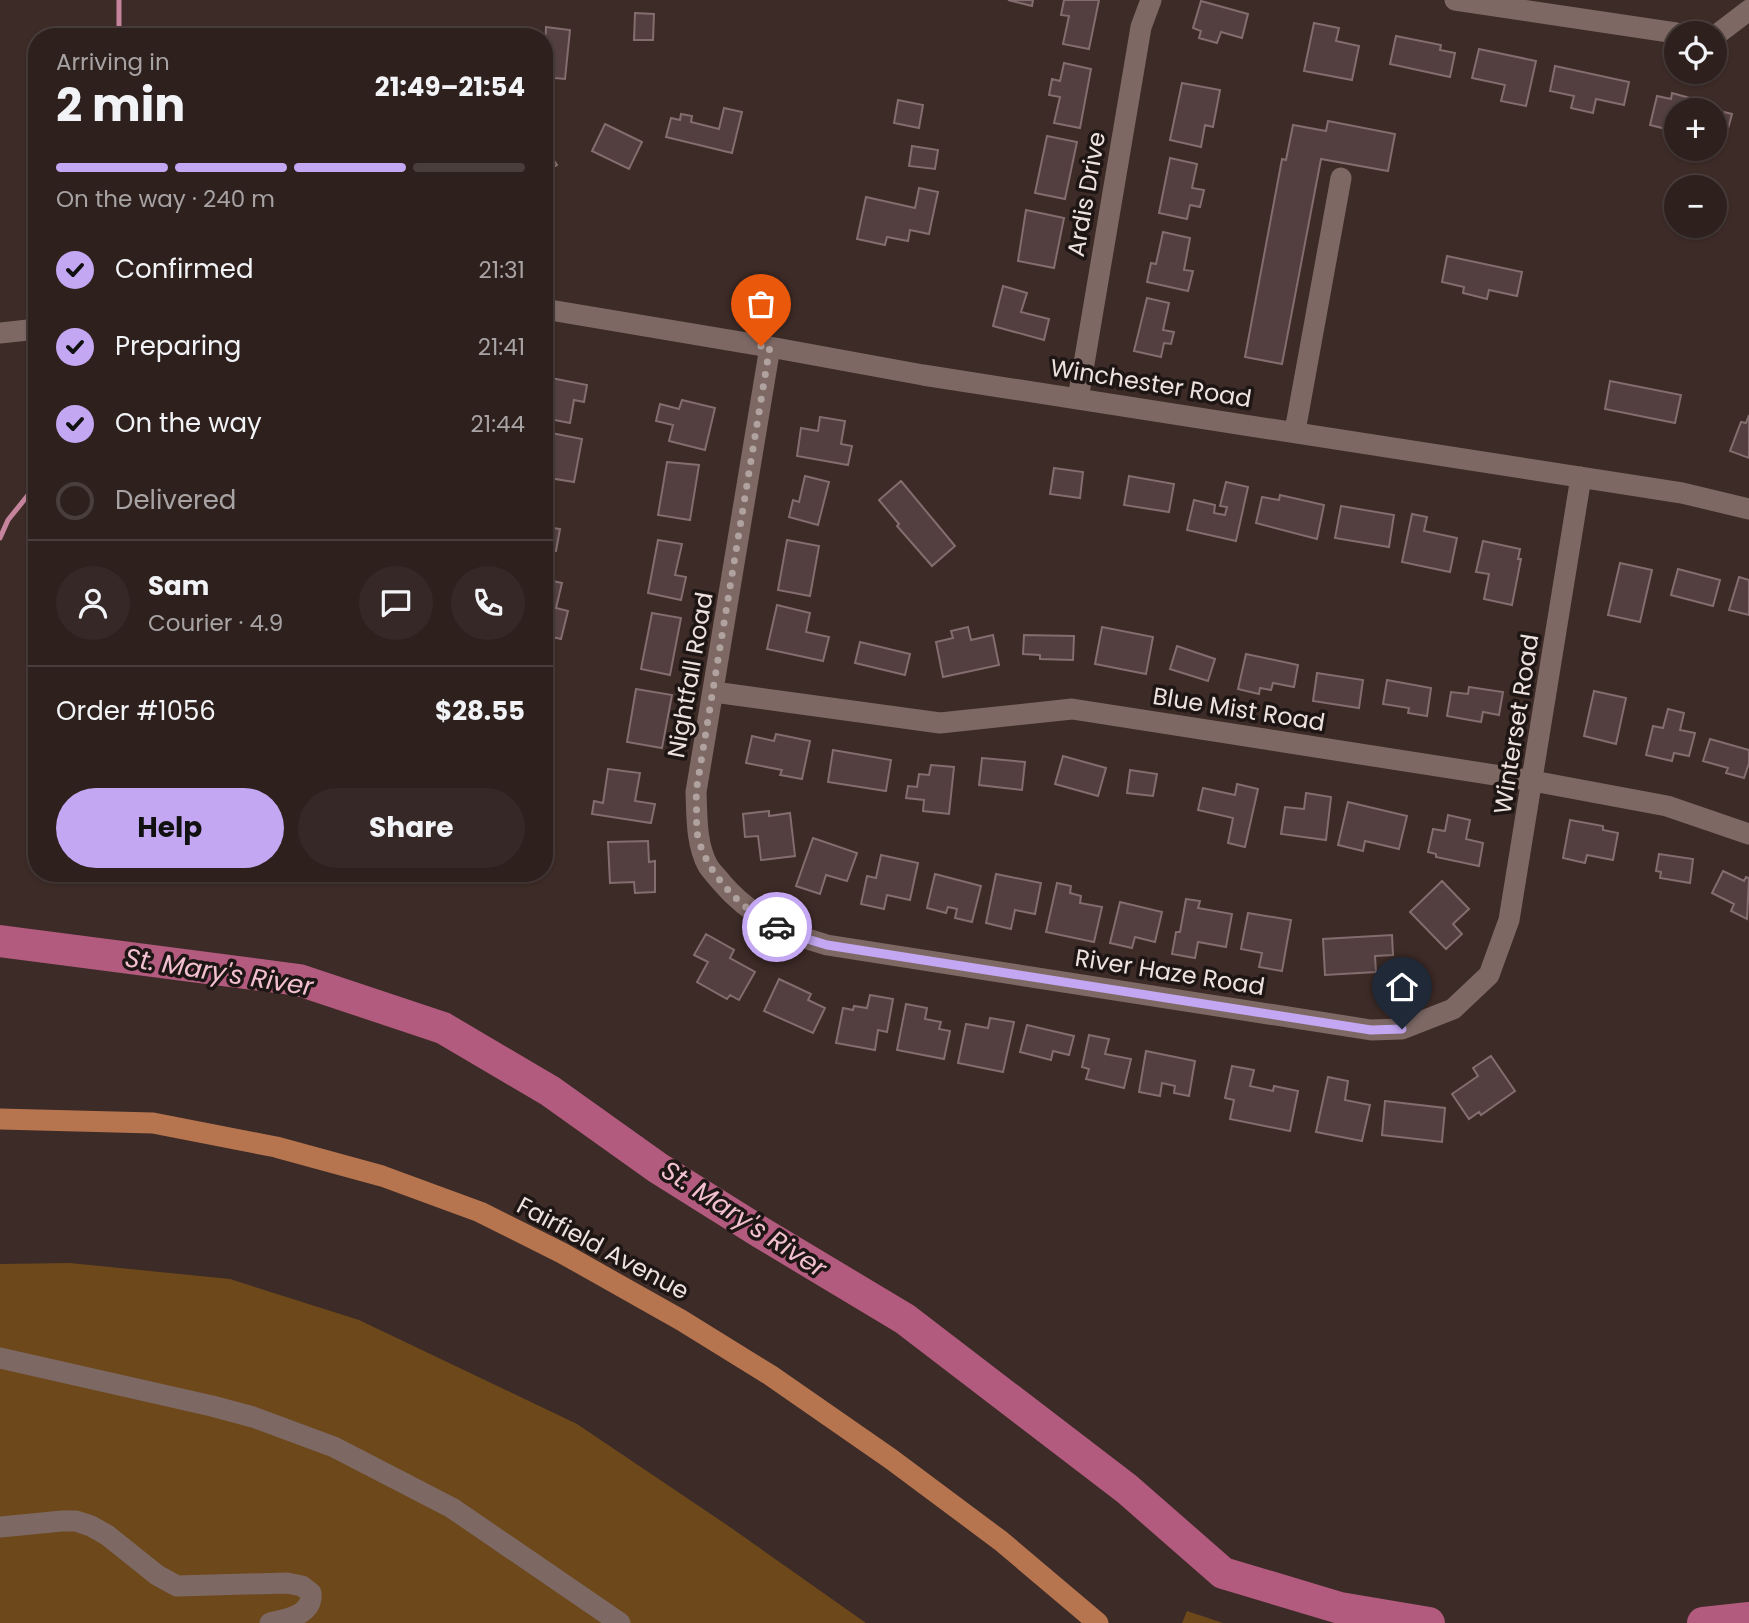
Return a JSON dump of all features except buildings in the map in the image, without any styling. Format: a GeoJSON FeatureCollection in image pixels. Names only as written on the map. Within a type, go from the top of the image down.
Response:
{"type":"FeatureCollection","features":[{"type":"Feature","properties":{"kind":"main road","name":"Fairfield Avenue"},"geometry":{"type":"LineString","coordinates":[[0,1119],[153,1124],[276,1147],[382,1176],[480,1212],[574,1260],[681,1320],[770,1375],[891,1459],[1001,1541],[1098,1623]]}},
{"type":"Feature","properties":{"kind":"street","name":"Ardis Drive"},"geometry":{"type":"LineString","coordinates":[[1078,399],[1141,27],[1151,0]]}},
{"type":"Feature","properties":{"kind":"street"},"geometry":{"type":"LineString","coordinates":[[1455,0],[1519,5],[1664,31]]}},
{"type":"Feature","properties":{"kind":"street"},"geometry":{"type":"LineString","coordinates":[[1727,27],[1749,10]]}},
{"type":"Feature","properties":{"kind":"street"},"geometry":{"type":"LineString","coordinates":[[1294,431],[1341,178]]}},
{"type":"Feature","properties":{"kind":"street","name":"Winchester Road"},"geometry":{"type":"LineString","coordinates":[[553,310],[770,346],[923,375],[1682,493],[1749,509]]}},
{"type":"Feature","properties":{"kind":"street"},"geometry":{"type":"LineString","coordinates":[[0,332],[28,330]]}},
{"type":"Feature","properties":{"kind":"street","name":"Nightfall Road"},"geometry":{"type":"LineString","coordinates":[[770,346],[696,792],[697,833],[708,866],[733,896],[772,925],[827,945]]}},
{"type":"Feature","properties":{"kind":"street","name":"Winterset Road"},"geometry":{"type":"LineString","coordinates":[[1489,975],[1509,920],[1534,781],[1581,477]]}},
{"type":"Feature","properties":{"kind":"street","name":"Blue Mist Road"},"geometry":{"type":"LineString","coordinates":[[714,692],[940,723],[1072,709],[1534,781],[1667,806],[1749,834]]}},
{"type":"Feature","properties":{"kind":"street","name":"River Haze Road"},"geometry":{"type":"LineString","coordinates":[[827,945],[1371,1030],[1402,1029],[1453,1009],[1489,975]]}},
{"type":"Feature","properties":{"kind":"street"},"geometry":{"type":"LineString","coordinates":[[0,1358],[212,1406],[253,1417],[334,1447],[452,1508],[620,1623]]}},
{"type":"Feature","properties":{"kind":"street"},"geometry":{"type":"LineString","coordinates":[[0,1527],[76,1521],[107,1535],[157,1575],[177,1586],[287,1583],[302,1586],[311,1593],[309,1607],[300,1614],[270,1623]]}},
{"type":"Feature","properties":{"kind":"shaded area"},"geometry":{"type":"Polygon","coordinates":[[[70,1263],[230,1279],[359,1320],[577,1424],[866,1623],[0,1623],[0,1264],[70,1263]]]}},
{"type":"Feature","properties":{"kind":"shaded area"},"geometry":{"type":"Polygon","coordinates":[[[1187,1611],[1223,1623],[1182,1623],[1187,1611]]]}},
{"type":"Feature","properties":{"kind":"waterway"},"geometry":{"type":"LineString","coordinates":[[119,0],[119,28]]}},
{"type":"Feature","properties":{"kind":"waterway"},"geometry":{"type":"LineString","coordinates":[[0,538],[8,520],[28,495]]}},
{"type":"Feature","properties":{"kind":"waterway","name":"St. Mary's River"},"geometry":{"type":"LineString","coordinates":[[0,941],[299,980],[443,1028],[550,1091],[658,1168],[905,1319],[1127,1489],[1223,1573],[1340,1608],[1429,1623]]}},
{"type":"Feature","properties":{"kind":"waterway","name":"St. Mary's River"},"geometry":{"type":"LineString","coordinates":[[1703,1623],[1749,1618]]}},
{"type":"Feature","properties":{"kind":"way so far"},"geometry":{"type":"LineString","coordinates":[[761,346],[770,346],[696,792],[697,833],[708,866],[733,896],[777,927]]}},
{"type":"Feature","properties":{"kind":"route"},"geometry":{"type":"LineString","coordinates":[[777,927],[827,945],[1371,1030],[1402,1029]]}}]}
